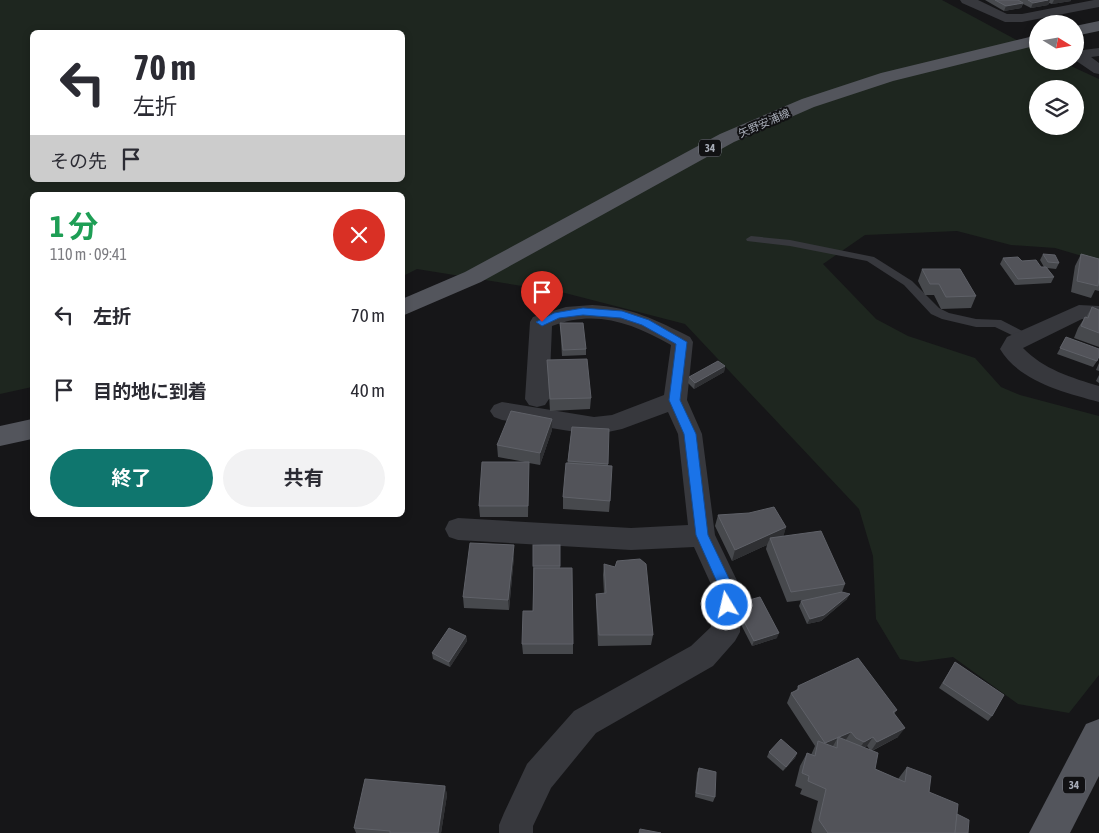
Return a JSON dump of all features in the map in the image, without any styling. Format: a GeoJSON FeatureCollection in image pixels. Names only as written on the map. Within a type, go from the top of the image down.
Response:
{"type":"FeatureCollection","features":[{"type":"Feature","properties":{"kind":"main road"},"geometry":{"type":"LineString","coordinates":[[1084,30],[1099,26]]}},
{"type":"Feature","properties":{"kind":"main road"},"geometry":{"type":"LineString","coordinates":[[1084,35],[1099,33]]}},
{"type":"Feature","properties":{"kind":"main road","name":"矢野安浦線"},"geometry":{"type":"LineString","coordinates":[[405,307],[473,277],[728,138],[808,104],[887,77],[1029,42]]}},
{"type":"Feature","properties":{"kind":"main road"},"geometry":{"type":"LineString","coordinates":[[0,436],[30,429]]}},
{"type":"Feature","properties":{"kind":"main road","name":"34"},"geometry":{"type":"LineString","coordinates":[[1049,833],[1095,756]]}},
{"type":"Feature","properties":{"kind":"street"},"geometry":{"type":"LineString","coordinates":[[966,0],[1005,18],[1022,18],[1099,3]]}},
{"type":"Feature","properties":{"kind":"street"},"geometry":{"type":"LineString","coordinates":[[1099,52],[1078,56],[1099,70]]}},
{"type":"Feature","properties":{"kind":"street"},"geometry":{"type":"LineString","coordinates":[[516,833],[516,825],[539,776],[586,722],[702,656],[725,632],[728,591],[702,535],[690,434],[675,400],[682,342],[645,322],[622,315],[583,312],[557,315],[542,322],[537,399]]}},
{"type":"Feature","properties":{"kind":"street"},"geometry":{"type":"LineString","coordinates":[[1099,313],[1079,312],[1024,337],[1015,342],[1011,349],[1029,366],[1048,377],[1099,394]]}},
{"type":"Feature","properties":{"kind":"street"},"geometry":{"type":"LineString","coordinates":[[502,410],[594,426],[614,423],[675,400]]}},
{"type":"Feature","properties":{"kind":"street"},"geometry":{"type":"LineString","coordinates":[[458,529],[631,539],[702,535]]}},
{"type":"Feature","properties":{"kind":"lane"},"geometry":{"type":"LineString","coordinates":[[751,239],[790,243],[870,259],[908,283],[935,311],[946,316],[976,323],[996,323],[1024,337]]}},
{"type":"Feature","properties":{"kind":"shaded area"},"geometry":{"type":"Polygon","coordinates":[[[0,0],[942,0],[1029,47],[1029,70],[1080,70],[1099,79],[1099,261],[1055,248],[1011,245],[957,231],[865,235],[823,264],[876,319],[908,336],[975,358],[1001,387],[1020,395],[1099,416],[1099,675],[1069,713],[1018,704],[953,657],[917,662],[900,659],[876,619],[873,556],[859,509],[685,324],[565,293],[417,269],[405,275],[405,192],[30,192],[30,387],[0,394],[0,0]]]}},
{"type":"Feature","properties":{"kind":"building"},"geometry":{"type":"Polygon","coordinates":[[[995,0],[1018,0],[1023,3],[1006,6],[995,0]]]}},
{"type":"Feature","properties":{"kind":"building"},"geometry":{"type":"Polygon","coordinates":[[[1028,0],[1048,0],[1033,3],[1028,0]]]}},
{"type":"Feature","properties":{"kind":"building"},"geometry":{"type":"Polygon","coordinates":[[[1043,254],[1055,255],[1059,263],[1048,262],[1043,254]]]}},
{"type":"Feature","properties":{"kind":"building"},"geometry":{"type":"Polygon","coordinates":[[[1081,254],[1099,259],[1098,286],[1077,281],[1081,254]]]}},
{"type":"Feature","properties":{"kind":"building"},"geometry":{"type":"Polygon","coordinates":[[[1018,257],[1022,261],[1036,260],[1041,267],[1046,267],[1054,277],[1018,279],[1003,258],[1018,257]]]}},
{"type":"Feature","properties":{"kind":"building"},"geometry":{"type":"Polygon","coordinates":[[[922,269],[960,269],[976,296],[946,297],[939,284],[930,284],[922,269]]]}},
{"type":"Feature","properties":{"kind":"building"},"geometry":{"type":"Polygon","coordinates":[[[1092,307],[1099,310],[1099,333],[1081,326],[1085,317],[1088,318],[1092,307]]]}},
{"type":"Feature","properties":{"kind":"building"},"geometry":{"type":"Polygon","coordinates":[[[560,323],[583,323],[586,349],[563,350],[560,323]]]}},
{"type":"Feature","properties":{"kind":"building"},"geometry":{"type":"Polygon","coordinates":[[[1066,337],[1099,349],[1097,361],[1060,348],[1066,337]]]}},
{"type":"Feature","properties":{"kind":"building"},"geometry":{"type":"Polygon","coordinates":[[[587,359],[591,398],[550,399],[547,360],[587,359]]]}},
{"type":"Feature","properties":{"kind":"building"},"geometry":{"type":"Polygon","coordinates":[[[718,361],[725,366],[695,383],[689,377],[718,361]]]}},
{"type":"Feature","properties":{"kind":"building"},"geometry":{"type":"Polygon","coordinates":[[[511,411],[552,419],[540,453],[497,445],[511,411]]]}},
{"type":"Feature","properties":{"kind":"building"},"geometry":{"type":"Polygon","coordinates":[[[572,427],[609,429],[608,464],[568,461],[572,427]]]}},
{"type":"Feature","properties":{"kind":"building"},"geometry":{"type":"Polygon","coordinates":[[[482,462],[529,462],[528,506],[479,506],[482,462]]]}},
{"type":"Feature","properties":{"kind":"building"},"geometry":{"type":"Polygon","coordinates":[[[566,463],[612,466],[610,501],[563,497],[566,463]]]}},
{"type":"Feature","properties":{"kind":"building"},"geometry":{"type":"Polygon","coordinates":[[[774,507],[786,527],[735,550],[718,515],[749,513],[774,507]]]}},
{"type":"Feature","properties":{"kind":"building"},"geometry":{"type":"Polygon","coordinates":[[[821,531],[845,584],[791,592],[770,538],[821,531]]]}},
{"type":"Feature","properties":{"kind":"building"},"geometry":{"type":"Polygon","coordinates":[[[470,543],[514,545],[508,600],[463,597],[470,543]]]}},
{"type":"Feature","properties":{"kind":"building"},"geometry":{"type":"Polygon","coordinates":[[[533,545],[560,545],[560,566],[533,566],[533,545]]]}},
{"type":"Feature","properties":{"kind":"building"},"geometry":{"type":"Polygon","coordinates":[[[640,559],[646,564],[653,635],[599,635],[596,594],[606,593],[604,564],[615,567],[617,561],[640,559]]]}},
{"type":"Feature","properties":{"kind":"building"},"geometry":{"type":"Polygon","coordinates":[[[534,568],[572,568],[573,644],[522,644],[523,611],[533,611],[534,568]]]}},
{"type":"Feature","properties":{"kind":"building"},"geometry":{"type":"Polygon","coordinates":[[[842,592],[850,594],[824,615],[810,619],[801,601],[842,592]]]}},
{"type":"Feature","properties":{"kind":"building"},"geometry":{"type":"Polygon","coordinates":[[[760,597],[779,633],[754,641],[735,604],[760,597]]]}},
{"type":"Feature","properties":{"kind":"building"},"geometry":{"type":"Polygon","coordinates":[[[449,628],[466,636],[449,662],[432,653],[449,628]]]}},
{"type":"Feature","properties":{"kind":"building"},"geometry":{"type":"Polygon","coordinates":[[[858,658],[897,710],[893,712],[905,728],[877,742],[873,737],[864,742],[856,738],[851,732],[825,743],[791,693],[799,689],[798,686],[858,658]]]}},
{"type":"Feature","properties":{"kind":"building"},"geometry":{"type":"Polygon","coordinates":[[[955,662],[1004,695],[992,716],[943,683],[955,662]]]}},
{"type":"Feature","properties":{"kind":"building"},"geometry":{"type":"Polygon","coordinates":[[[838,737],[878,753],[875,769],[905,782],[907,767],[931,776],[929,792],[958,804],[955,833],[828,833],[819,820],[826,789],[808,781],[809,776],[802,773],[807,753],[815,756],[818,741],[837,748],[838,737]]]}},
{"type":"Feature","properties":{"kind":"building"},"geometry":{"type":"Polygon","coordinates":[[[781,739],[797,753],[786,767],[769,752],[781,739]]]}},
{"type":"Feature","properties":{"kind":"building"},"geometry":{"type":"Polygon","coordinates":[[[699,768],[716,772],[715,797],[696,793],[699,768]]]}},
{"type":"Feature","properties":{"kind":"building"},"geometry":{"type":"Polygon","coordinates":[[[365,779],[445,786],[438,833],[390,833],[390,831],[354,828],[365,779]]]}},
{"type":"Feature","properties":{"kind":"building"},"geometry":{"type":"Polygon","coordinates":[[[957,814],[969,820],[968,833],[955,833],[957,814]]]}},
{"type":"Feature","properties":{"kind":"building"},"geometry":{"type":"Polygon","coordinates":[[[640,829],[661,833],[639,833],[640,829]]]}},
{"type":"Feature","properties":{"kind":"route"},"geometry":{"type":"LineString","coordinates":[[542,322],[557,315],[583,312],[622,315],[645,322],[682,342],[675,400],[690,434],[702,535],[728,591],[727,605]]}}]}
